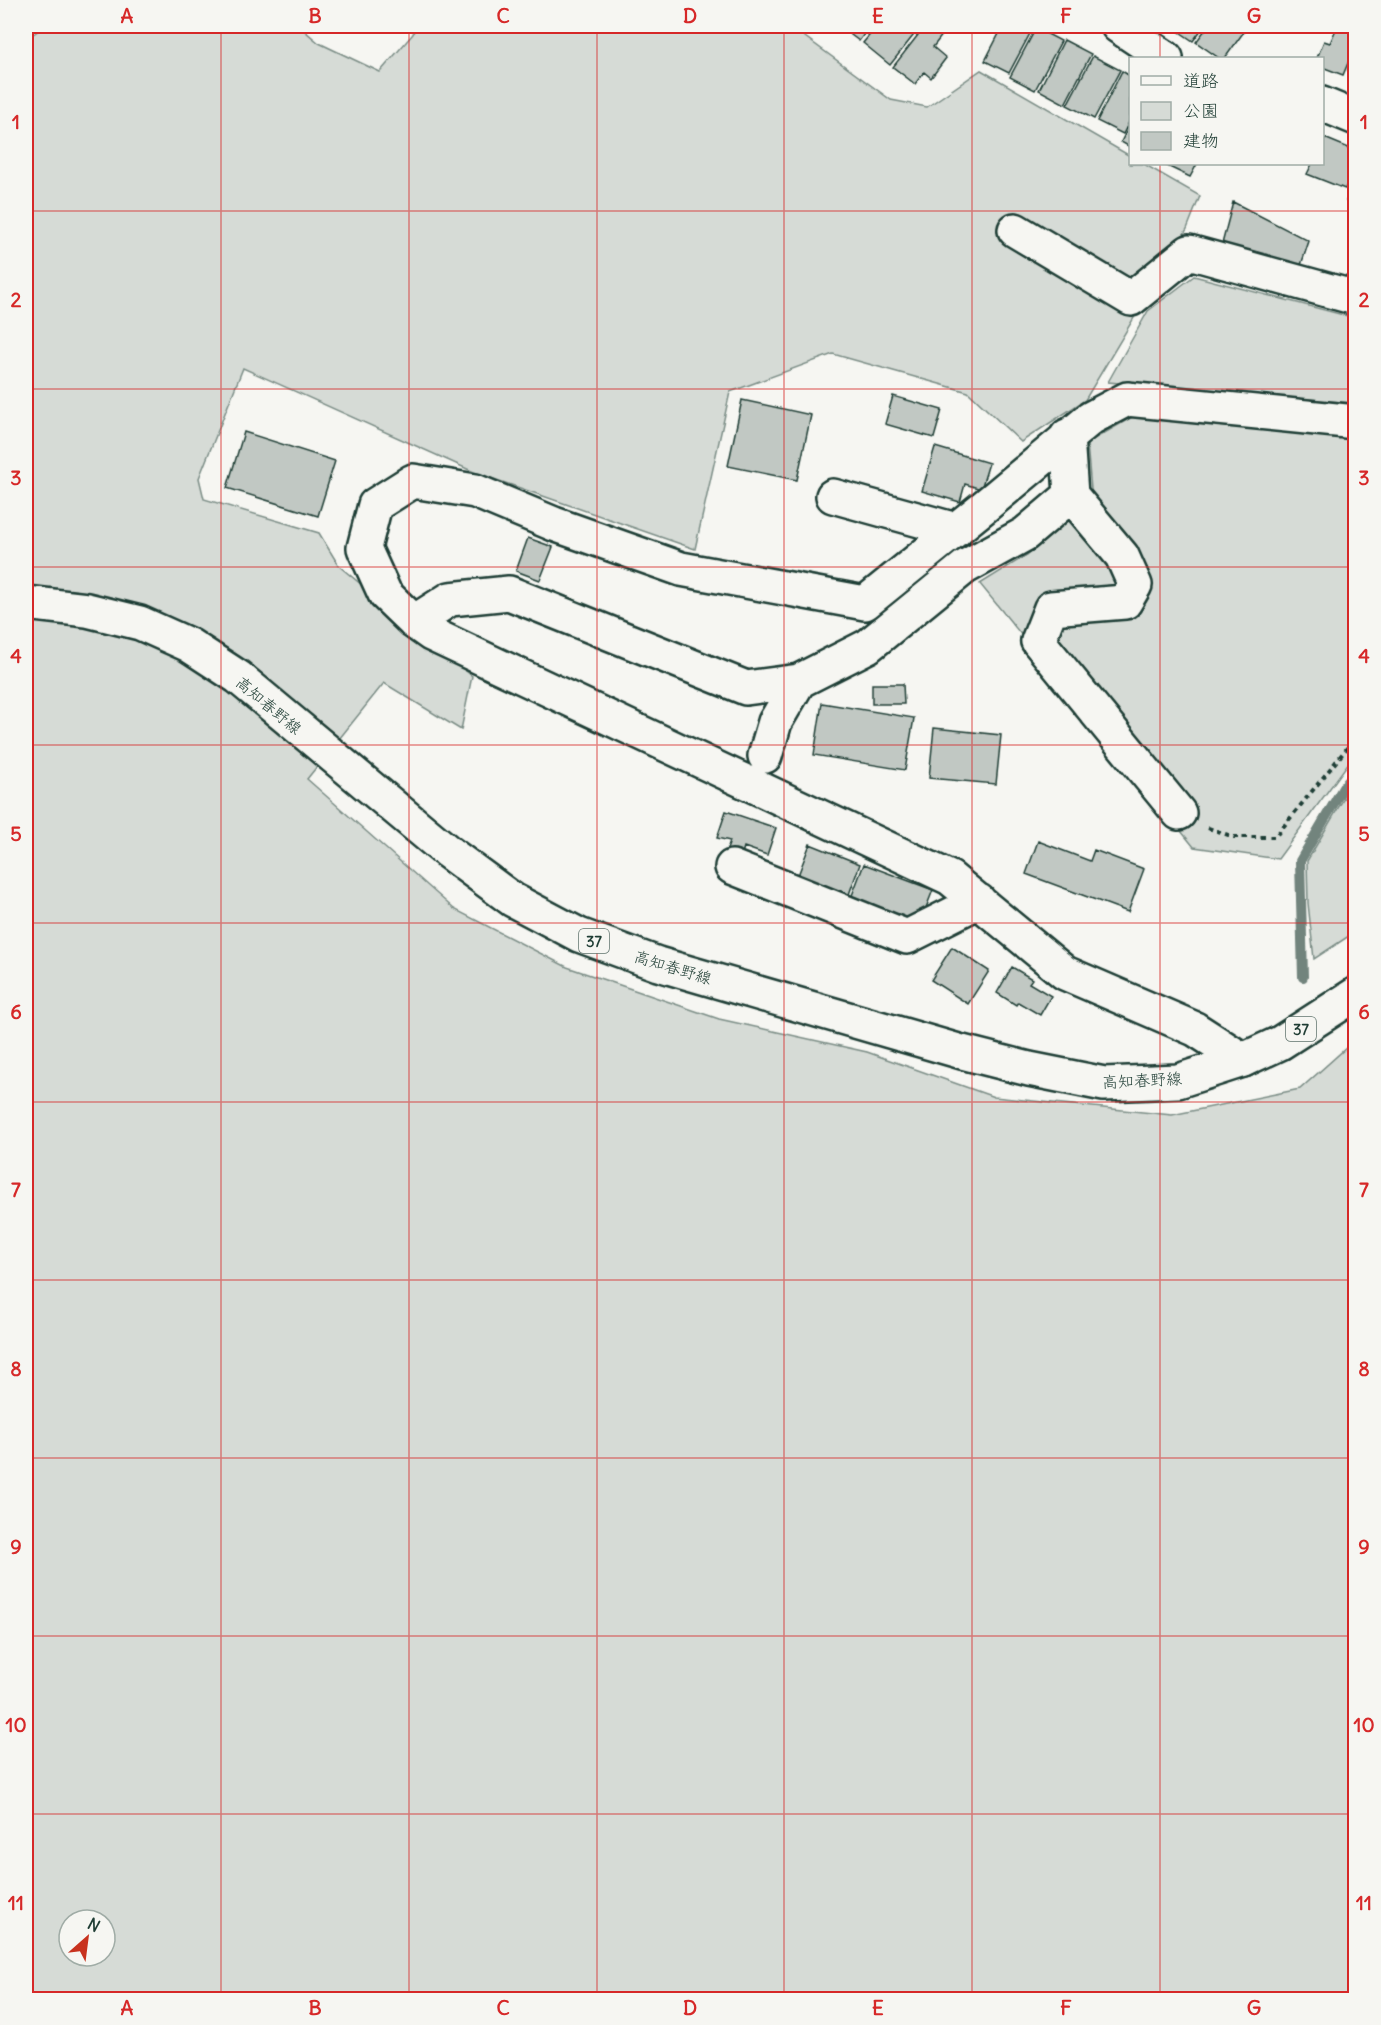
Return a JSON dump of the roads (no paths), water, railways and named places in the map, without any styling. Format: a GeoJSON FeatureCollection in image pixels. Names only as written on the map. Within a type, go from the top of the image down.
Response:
{"type":"FeatureCollection","features":[{"type":"Feature","properties":{"kind":"street"},"geometry":{"type":"LineString","coordinates":[[1118,26],[1164,57]]}},
{"type":"Feature","properties":{"kind":"street"},"geometry":{"type":"LineString","coordinates":[[1324,104],[1356,118]]}},
{"type":"Feature","properties":{"kind":"street"},"geometry":{"type":"LineString","coordinates":[[1015,230],[1131,299],[1189,252],[1356,298]]}},
{"type":"Feature","properties":{"kind":"street"},"geometry":{"type":"LineString","coordinates":[[1243,1060],[1195,1029],[1065,973],[950,878],[431,634],[414,622],[385,594],[364,548],[375,505],[413,481],[475,491],[554,524],[681,569],[865,603],[1091,418],[1127,399],[1356,422]]}},
{"type":"Feature","properties":{"kind":"street"},"geometry":{"type":"LineString","coordinates":[[1068,436],[1071,495],[1122,556],[1135,585],[1125,602],[1051,608],[1038,641],[1179,813]]}},
{"type":"Feature","properties":{"kind":"street"},"geometry":{"type":"LineString","coordinates":[[414,622],[450,599],[509,593],[746,688],[799,681],[868,646],[965,567],[1025,534],[1071,495]]}},
{"type":"Feature","properties":{"kind":"street"},"geometry":{"type":"LineString","coordinates":[[833,496],[956,530]]}},
{"type":"Feature","properties":{"kind":"street","name":"高知春野線"},"geometry":{"type":"LineString","coordinates":[[26,603],[87,610],[140,623],[189,645],[238,677],[457,859],[513,900],[579,935],[658,964],[1029,1069],[1104,1084],[1179,1082],[1243,1060],[1280,1043],[1356,994]]}},
{"type":"Feature","properties":{"kind":"street"},"geometry":{"type":"LineString","coordinates":[[765,756],[776,723],[799,681]]}},
{"type":"Feature","properties":{"kind":"street"},"geometry":{"type":"LineString","coordinates":[[732,867],[907,937],[979,902]]}},
{"type":"Feature","properties":{"kind":"waterway"},"geometry":{"type":"LineString","coordinates":[[1303,977],[1300,861],[1344,786],[1356,773]]}}]}
